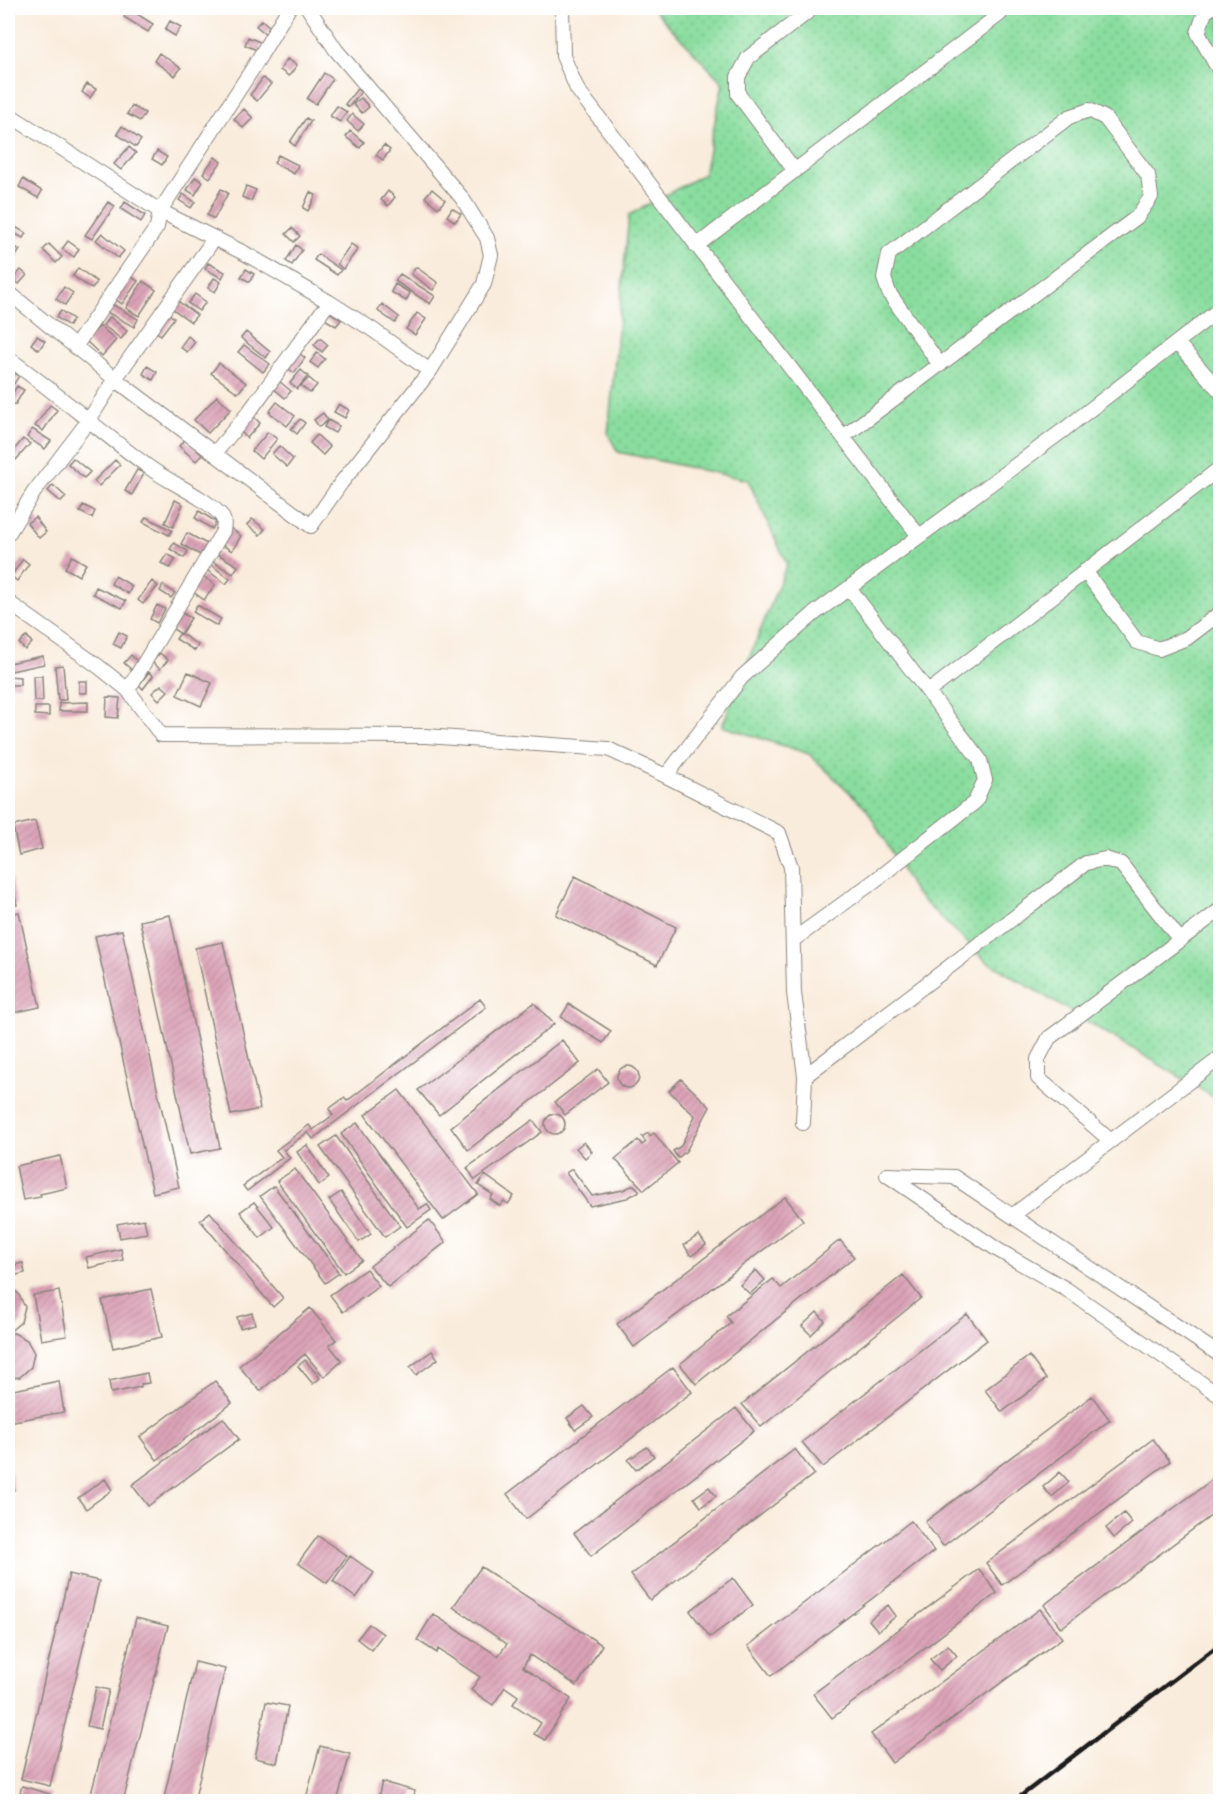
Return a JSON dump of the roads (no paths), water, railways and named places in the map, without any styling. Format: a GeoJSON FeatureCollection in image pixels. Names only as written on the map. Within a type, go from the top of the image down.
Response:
{"type":"FeatureCollection","features":[{"type":"Feature","properties":{"kind":"street"},"geometry":{"type":"LineString","coordinates":[[75,347],[157,227],[160,211],[290,8]]}},
{"type":"Feature","properties":{"kind":"street"},"geometry":{"type":"LineString","coordinates":[[8,292],[115,379],[311,526],[341,483],[430,371],[484,284],[491,255],[486,238],[462,198],[336,50],[308,8]]}},
{"type":"Feature","properties":{"kind":"street"},"geometry":{"type":"LineString","coordinates":[[562,8],[563,56],[577,90],[919,536]]}},
{"type":"Feature","properties":{"kind":"street"},"geometry":{"type":"LineString","coordinates":[[795,171],[738,94],[738,77],[748,58],[813,8]]}},
{"type":"Feature","properties":{"kind":"street"},"geometry":{"type":"LineString","coordinates":[[696,246],[1000,14],[1002,8]]}},
{"type":"Feature","properties":{"kind":"street"},"geometry":{"type":"LineString","coordinates":[[1211,8],[1205,12],[1198,33],[1221,72]]}},
{"type":"Feature","properties":{"kind":"street"},"geometry":{"type":"LineString","coordinates":[[843,437],[940,365],[1137,217],[1151,196],[1148,175],[1104,118],[1089,110],[1069,117],[889,254],[884,278],[889,293],[940,365]]}},
{"type":"Feature","properties":{"kind":"street"},"geometry":{"type":"LineString","coordinates":[[8,114],[160,211],[246,254],[329,302],[430,371]]}},
{"type":"Feature","properties":{"kind":"street"},"geometry":{"type":"LineString","coordinates":[[8,534],[34,492],[89,420],[115,379],[214,239]]}},
{"type":"Feature","properties":{"kind":"street"},"geometry":{"type":"LineString","coordinates":[[215,453],[249,412],[329,302]]}},
{"type":"Feature","properties":{"kind":"street"},"geometry":{"type":"LineString","coordinates":[[666,776],[742,677],[815,613],[1065,429],[1221,309]]}},
{"type":"Feature","properties":{"kind":"street"},"geometry":{"type":"LineString","coordinates":[[1177,343],[1221,391]]}},
{"type":"Feature","properties":{"kind":"street"},"geometry":{"type":"LineString","coordinates":[[8,358],[42,382],[158,474],[218,512],[225,523],[223,531],[128,690]]}},
{"type":"Feature","properties":{"kind":"street"},"geometry":{"type":"LineString","coordinates":[[928,692],[1221,468]]}},
{"type":"Feature","properties":{"kind":"street"},"geometry":{"type":"LineString","coordinates":[[1085,571],[1137,642],[1159,649],[1187,638],[1221,613]]}},
{"type":"Feature","properties":{"kind":"street"},"geometry":{"type":"LineString","coordinates":[[793,940],[869,885],[975,802],[985,780],[980,760],[849,588]]}},
{"type":"Feature","properties":{"kind":"street"},"geometry":{"type":"LineString","coordinates":[[8,602],[128,690],[161,735],[426,736],[608,749],[779,833],[791,867],[794,993],[805,1076],[803,1123]]}},
{"type":"Feature","properties":{"kind":"street"},"geometry":{"type":"LineString","coordinates":[[805,1076],[1086,863],[1105,859],[1120,864],[1180,940]]}},
{"type":"Feature","properties":{"kind":"street"},"geometry":{"type":"LineString","coordinates":[[1111,1141],[1038,1077],[1038,1059],[1049,1038],[1221,910]]}},
{"type":"Feature","properties":{"kind":"street"},"geometry":{"type":"LineString","coordinates":[[1012,1216],[1221,1058]]}},
{"type":"Feature","properties":{"kind":"street"},"geometry":{"type":"LineString","coordinates":[[1219,1352],[954,1177],[887,1175],[998,1250],[1066,1289],[1221,1396]]}},
{"type":"Feature","properties":{"kind":"railway"},"geometry":{"type":"LineString","coordinates":[[1013,1802],[1220,1644]]}}]}
